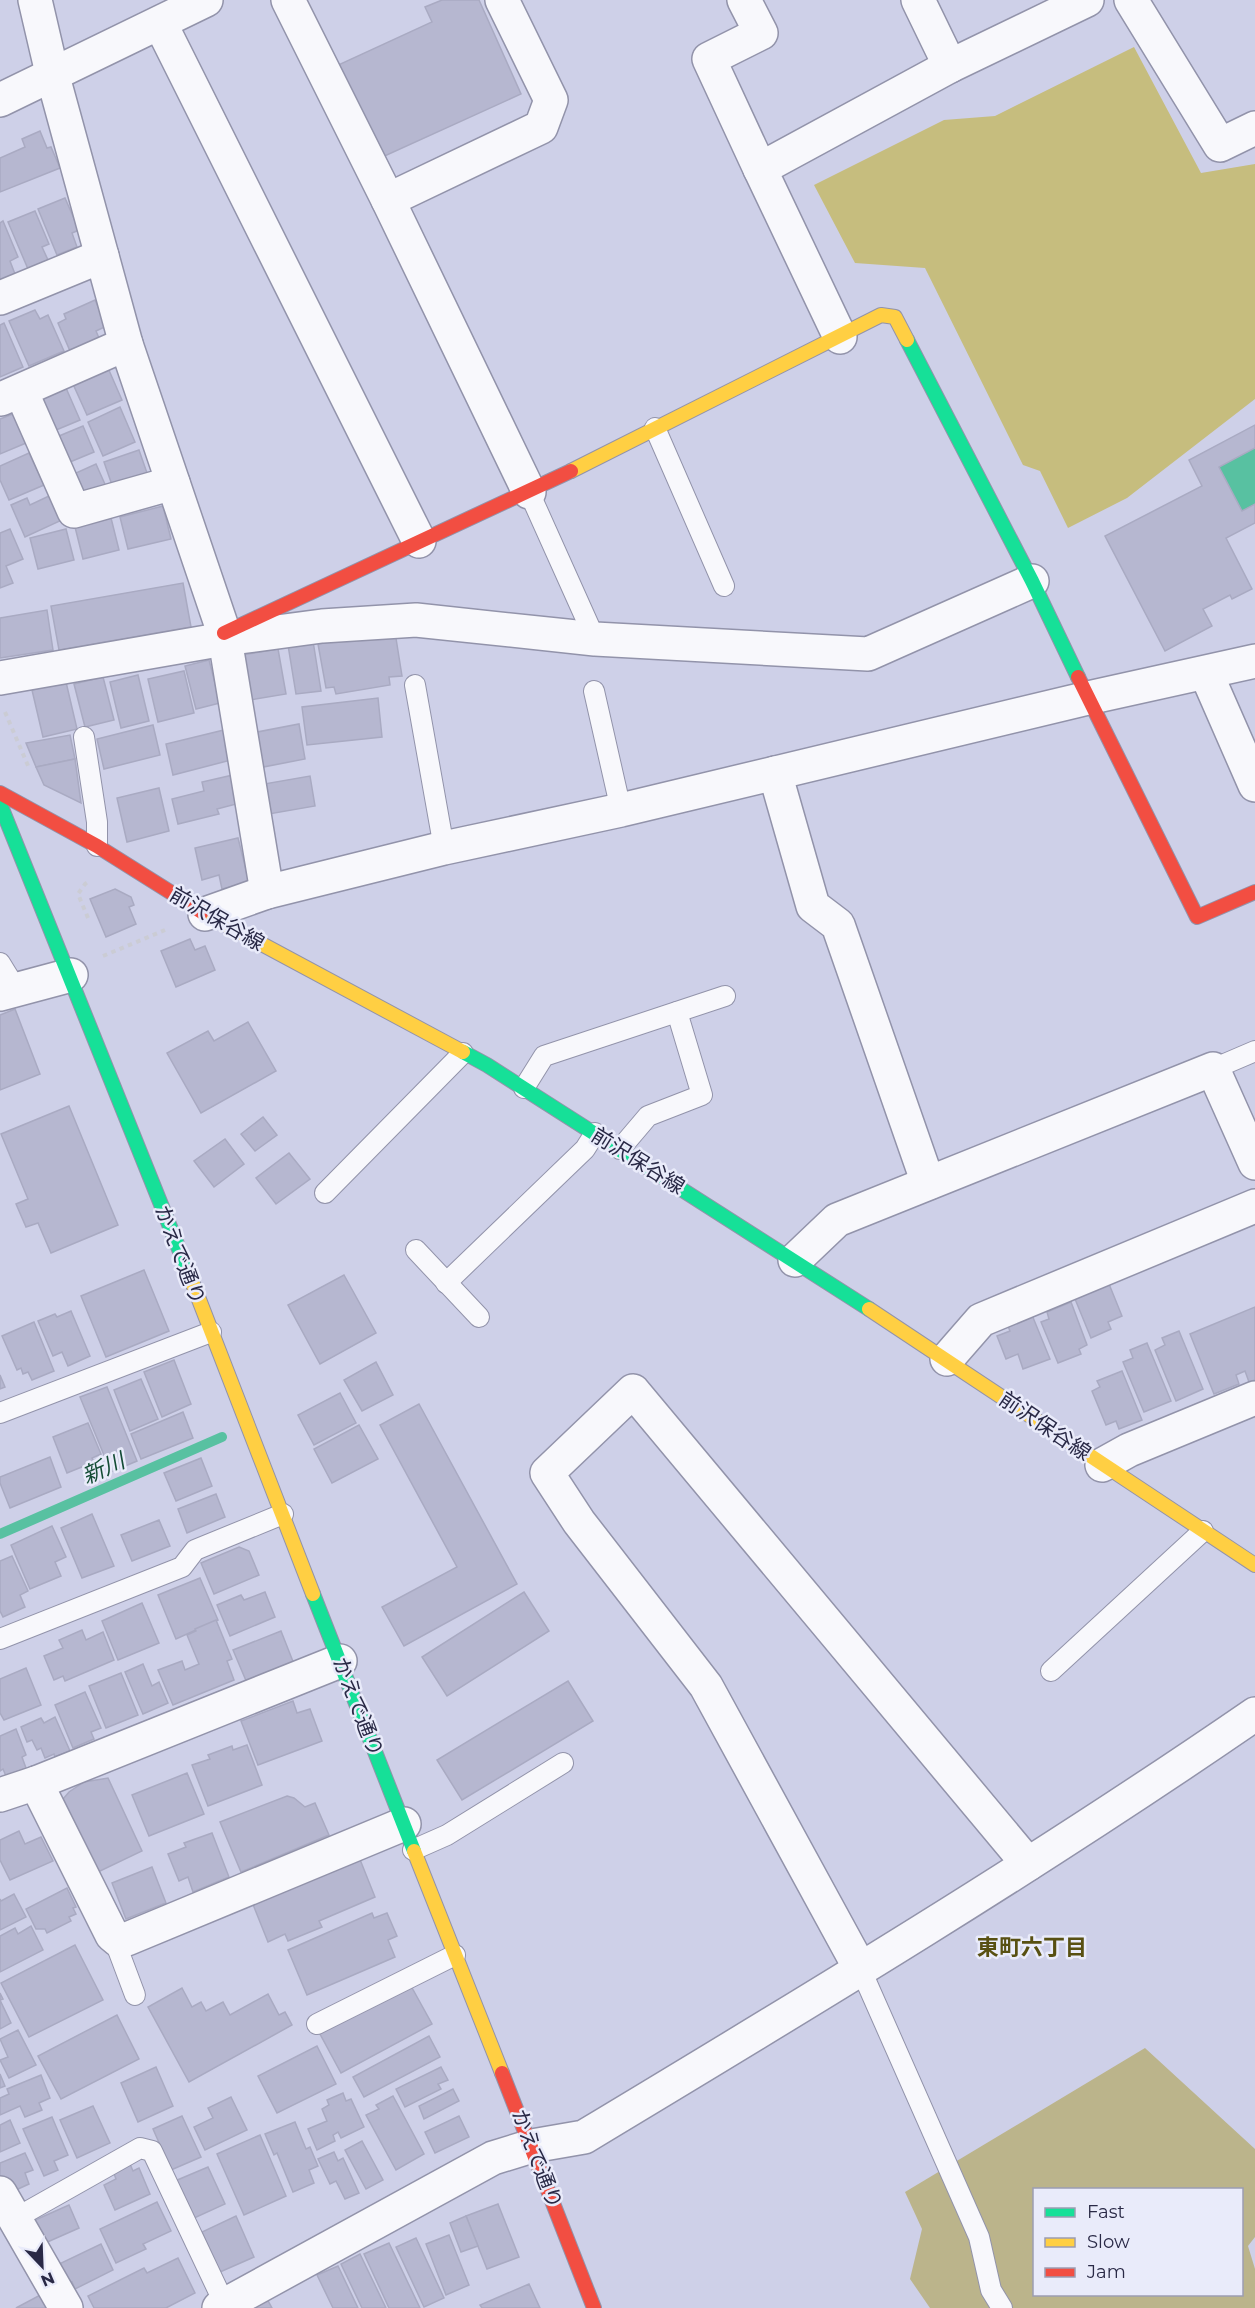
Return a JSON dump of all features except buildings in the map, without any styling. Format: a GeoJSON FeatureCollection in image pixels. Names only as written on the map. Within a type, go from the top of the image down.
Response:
{"type":"FeatureCollection","features":[{"type":"Feature","properties":{"kind":"street"},"geometry":{"type":"LineString","coordinates":[[35,0],[52,73],[126,344],[224,636],[267,892]]}},
{"type":"Feature","properties":{"kind":"street"},"geometry":{"type":"LineString","coordinates":[[0,100],[206,0]]}},
{"type":"Feature","properties":{"kind":"street"},"geometry":{"type":"LineString","coordinates":[[288,0],[388,200],[529,492]]}},
{"type":"Feature","properties":{"kind":"street"},"geometry":{"type":"LineString","coordinates":[[388,200],[541,127],[551,100],[502,0]]}},
{"type":"Feature","properties":{"kind":"street"},"geometry":{"type":"LineString","coordinates":[[744,0],[760,33],[709,59],[840,337]]}},
{"type":"Feature","properties":{"kind":"street"},"geometry":{"type":"LineString","coordinates":[[918,0],[950,66]]}},
{"type":"Feature","properties":{"kind":"street"},"geometry":{"type":"LineString","coordinates":[[760,169],[950,66],[1087,0]]}},
{"type":"Feature","properties":{"kind":"street"},"geometry":{"type":"LineString","coordinates":[[1131,0],[1220,145],[1255,128]]}},
{"type":"Feature","properties":{"kind":"street"},"geometry":{"type":"LineString","coordinates":[[160,23],[419,541]]}},
{"type":"Feature","properties":{"kind":"street"},"geometry":{"type":"LineString","coordinates":[[0,298],[102,256]]}},
{"type":"Feature","properties":{"kind":"street"},"geometry":{"type":"LineString","coordinates":[[224,636],[419,541],[529,492],[881,315],[895,317],[1032,580],[1197,917],[1255,892]]}},
{"type":"Feature","properties":{"kind":"street"},"geometry":{"type":"LineString","coordinates":[[126,344],[11,395],[74,511],[173,483]]}},
{"type":"Feature","properties":{"kind":"street"},"geometry":{"type":"LineString","coordinates":[[0,678],[224,636],[322,626],[416,620],[595,639],[868,654],[1032,580]]}},
{"type":"Feature","properties":{"kind":"street"},"geometry":{"type":"LineString","coordinates":[[205,914],[267,892],[444,848],[621,810],[1088,698],[1255,661]]}},
{"type":"Feature","properties":{"kind":"street"},"geometry":{"type":"LineString","coordinates":[[1206,673],[1255,785]]}},
{"type":"Feature","properties":{"kind":"street"},"geometry":{"type":"LineString","coordinates":[[775,773],[813,906],[838,925],[928,1183]]}},
{"type":"Feature","properties":{"kind":"street","name":"前沢保谷線"},"geometry":{"type":"LineString","coordinates":[[0,793],[97,846],[205,914],[524,1088],[947,1359],[1102,1465],[1255,1565]]}},
{"type":"Feature","properties":{"kind":"street","name":"かえで通り"},"geometry":{"type":"LineString","coordinates":[[0,804],[71,975],[594,2308]]}},
{"type":"Feature","properties":{"kind":"street"},"geometry":{"type":"LineString","coordinates":[[5,982],[71,975]]}},
{"type":"Feature","properties":{"kind":"street"},"geometry":{"type":"LineString","coordinates":[[795,1260],[837,1220],[1213,1069],[1255,1162]]}},
{"type":"Feature","properties":{"kind":"street"},"geometry":{"type":"LineString","coordinates":[[947,1359],[981,1320],[1255,1206]]}},
{"type":"Feature","properties":{"kind":"street"},"geometry":{"type":"LineString","coordinates":[[861,1970],[706,1686],[579,1522],[547,1473],[633,1391],[1028,1864]]}},
{"type":"Feature","properties":{"kind":"street"},"geometry":{"type":"LineString","coordinates":[[1102,1465],[1129,1450],[1255,1398]]}},
{"type":"Feature","properties":{"kind":"street"},"geometry":{"type":"LineString","coordinates":[[0,1795],[36,1784],[340,1661]]}},
{"type":"Feature","properties":{"kind":"street"},"geometry":{"type":"LineString","coordinates":[[222,2306],[493,2158],[532,2146],[584,2137],[861,1970],[1164,1777],[1255,1714]]}},
{"type":"Feature","properties":{"kind":"street"},"geometry":{"type":"LineString","coordinates":[[36,1784],[112,1935],[118,1940],[127,1939],[409,1837]]}},
{"type":"Feature","properties":{"kind":"street"},"geometry":{"type":"LineString","coordinates":[[8,2206],[66,2308]]}},
{"type":"Feature","properties":{"kind":"lane"},"geometry":{"type":"LineString","coordinates":[[655,428],[724,586]]}},
{"type":"Feature","properties":{"kind":"lane"},"geometry":{"type":"LineString","coordinates":[[529,492],[595,639]]}},
{"type":"Feature","properties":{"kind":"lane"},"geometry":{"type":"LineString","coordinates":[[415,685],[444,848]]}},
{"type":"Feature","properties":{"kind":"lane"},"geometry":{"type":"LineString","coordinates":[[594,691],[621,810]]}},
{"type":"Feature","properties":{"kind":"lane"},"geometry":{"type":"LineString","coordinates":[[84,737],[97,822],[97,846]]}},
{"type":"Feature","properties":{"kind":"lane"},"geometry":{"type":"LineString","coordinates":[[524,1088],[544,1056],[725,996]]}},
{"type":"Feature","properties":{"kind":"lane"},"geometry":{"type":"LineString","coordinates":[[620,1149],[648,1116],[702,1095],[678,1012]]}},
{"type":"Feature","properties":{"kind":"lane"},"geometry":{"type":"LineString","coordinates":[[1213,1069],[1255,1051]]}},
{"type":"Feature","properties":{"kind":"lane"},"geometry":{"type":"LineString","coordinates":[[325,1193],[463,1053]]}},
{"type":"Feature","properties":{"kind":"lane"},"geometry":{"type":"LineString","coordinates":[[446,1283],[585,1149],[595,1133]]}},
{"type":"Feature","properties":{"kind":"lane"},"geometry":{"type":"LineString","coordinates":[[416,1250],[479,1317]]}},
{"type":"Feature","properties":{"kind":"lane"},"geometry":{"type":"LineString","coordinates":[[0,1413],[211,1332]]}},
{"type":"Feature","properties":{"kind":"lane"},"geometry":{"type":"LineString","coordinates":[[0,1639],[182,1567],[195,1550],[283,1514]]}},
{"type":"Feature","properties":{"kind":"lane"},"geometry":{"type":"LineString","coordinates":[[1051,1671],[1203,1531]]}},
{"type":"Feature","properties":{"kind":"lane"},"geometry":{"type":"LineString","coordinates":[[409,1837],[447,1835],[562,1764]]}},
{"type":"Feature","properties":{"kind":"lane"},"geometry":{"type":"LineString","coordinates":[[118,1940],[117,1947],[135,1995]]}},
{"type":"Feature","properties":{"kind":"lane"},"geometry":{"type":"LineString","coordinates":[[316,2024],[455,1955]]}},
{"type":"Feature","properties":{"kind":"lane"},"geometry":{"type":"LineString","coordinates":[[861,1970],[979,2237],[991,2290],[1002,2308]]}},
{"type":"Feature","properties":{"kind":"lane"},"geometry":{"type":"LineString","coordinates":[[8,2206],[140,2148],[147,2148],[152,2151],[222,2306]]}},
{"type":"Feature","properties":{"kind":"path"},"geometry":{"type":"LineString","coordinates":[[90,925],[78,894],[85,884],[94,879]]}},
{"type":"Feature","properties":{"kind":"path"},"geometry":{"type":"LineString","coordinates":[[103,956],[170,927]]}},
{"type":"Feature","properties":{"kind":"path"},"geometry":{"type":"LineString","coordinates":[[98,946],[107,967]]}},
{"type":"Feature","properties":{"kind":"shaded area"},"geometry":{"type":"Polygon","coordinates":[[[1134,47],[1201,173],[1255,164],[1255,399],[1127,498],[1068,528],[1040,471],[1023,465],[925,268],[855,263],[814,185],[944,120],[995,116],[1134,47]]]}},
{"type":"Feature","properties":{"kind":"shaded area"},"geometry":{"type":"Polygon","coordinates":[[[1255,448],[1255,504],[1242,511],[1219,467],[1255,448]]]}},
{"type":"Feature","properties":{"kind":"shaded area"},"geometry":{"type":"Polygon","coordinates":[[[1145,2048],[1255,2149],[1255,2237],[1248,2246],[1255,2269],[1255,2308],[930,2308],[910,2279],[922,2229],[905,2192],[1145,2048]]]}},
{"type":"Feature","properties":{"kind":"waterway","name":"新川"},"geometry":{"type":"LineString","coordinates":[[0,1534],[222,1437]]}},
{"type":"Feature","properties":{"kind":"traffic: fast"},"geometry":{"type":"LineString","coordinates":[[907,340],[1032,581],[1078,677]]}},
{"type":"Feature","properties":{"kind":"traffic: fast"},"geometry":{"type":"LineString","coordinates":[[0,804],[193,1284]]}},
{"type":"Feature","properties":{"kind":"traffic: fast"},"geometry":{"type":"LineString","coordinates":[[463,1052],[487,1065],[869,1309]]}},
{"type":"Feature","properties":{"kind":"traffic: fast"},"geometry":{"type":"LineString","coordinates":[[313,1594],[414,1851]]}},
{"type":"Feature","properties":{"kind":"traffic: slow"},"geometry":{"type":"LineString","coordinates":[[571,471],[881,315],[895,317],[907,340]]}},
{"type":"Feature","properties":{"kind":"traffic: slow"},"geometry":{"type":"LineString","coordinates":[[202,912],[463,1052]]}},
{"type":"Feature","properties":{"kind":"traffic: slow"},"geometry":{"type":"LineString","coordinates":[[193,1284],[313,1594]]}},
{"type":"Feature","properties":{"kind":"traffic: slow"},"geometry":{"type":"LineString","coordinates":[[869,1309],[1255,1565]]}},
{"type":"Feature","properties":{"kind":"traffic: slow"},"geometry":{"type":"LineString","coordinates":[[414,1851],[502,2073]]}},
{"type":"Feature","properties":{"kind":"traffic: jam"},"geometry":{"type":"LineString","coordinates":[[224,633],[571,471]]}},
{"type":"Feature","properties":{"kind":"traffic: jam"},"geometry":{"type":"LineString","coordinates":[[1078,677],[1197,917],[1255,892]]}},
{"type":"Feature","properties":{"kind":"traffic: jam"},"geometry":{"type":"LineString","coordinates":[[0,793],[97,846],[202,912]]}},
{"type":"Feature","properties":{"kind":"traffic: jam"},"geometry":{"type":"LineString","coordinates":[[502,2073],[594,2308]]}},
{"type":"Feature","properties":{"kind":"district","name":"東町六丁目"},"geometry":{"type":"Point","coordinates":[1032,1947]}}]}
